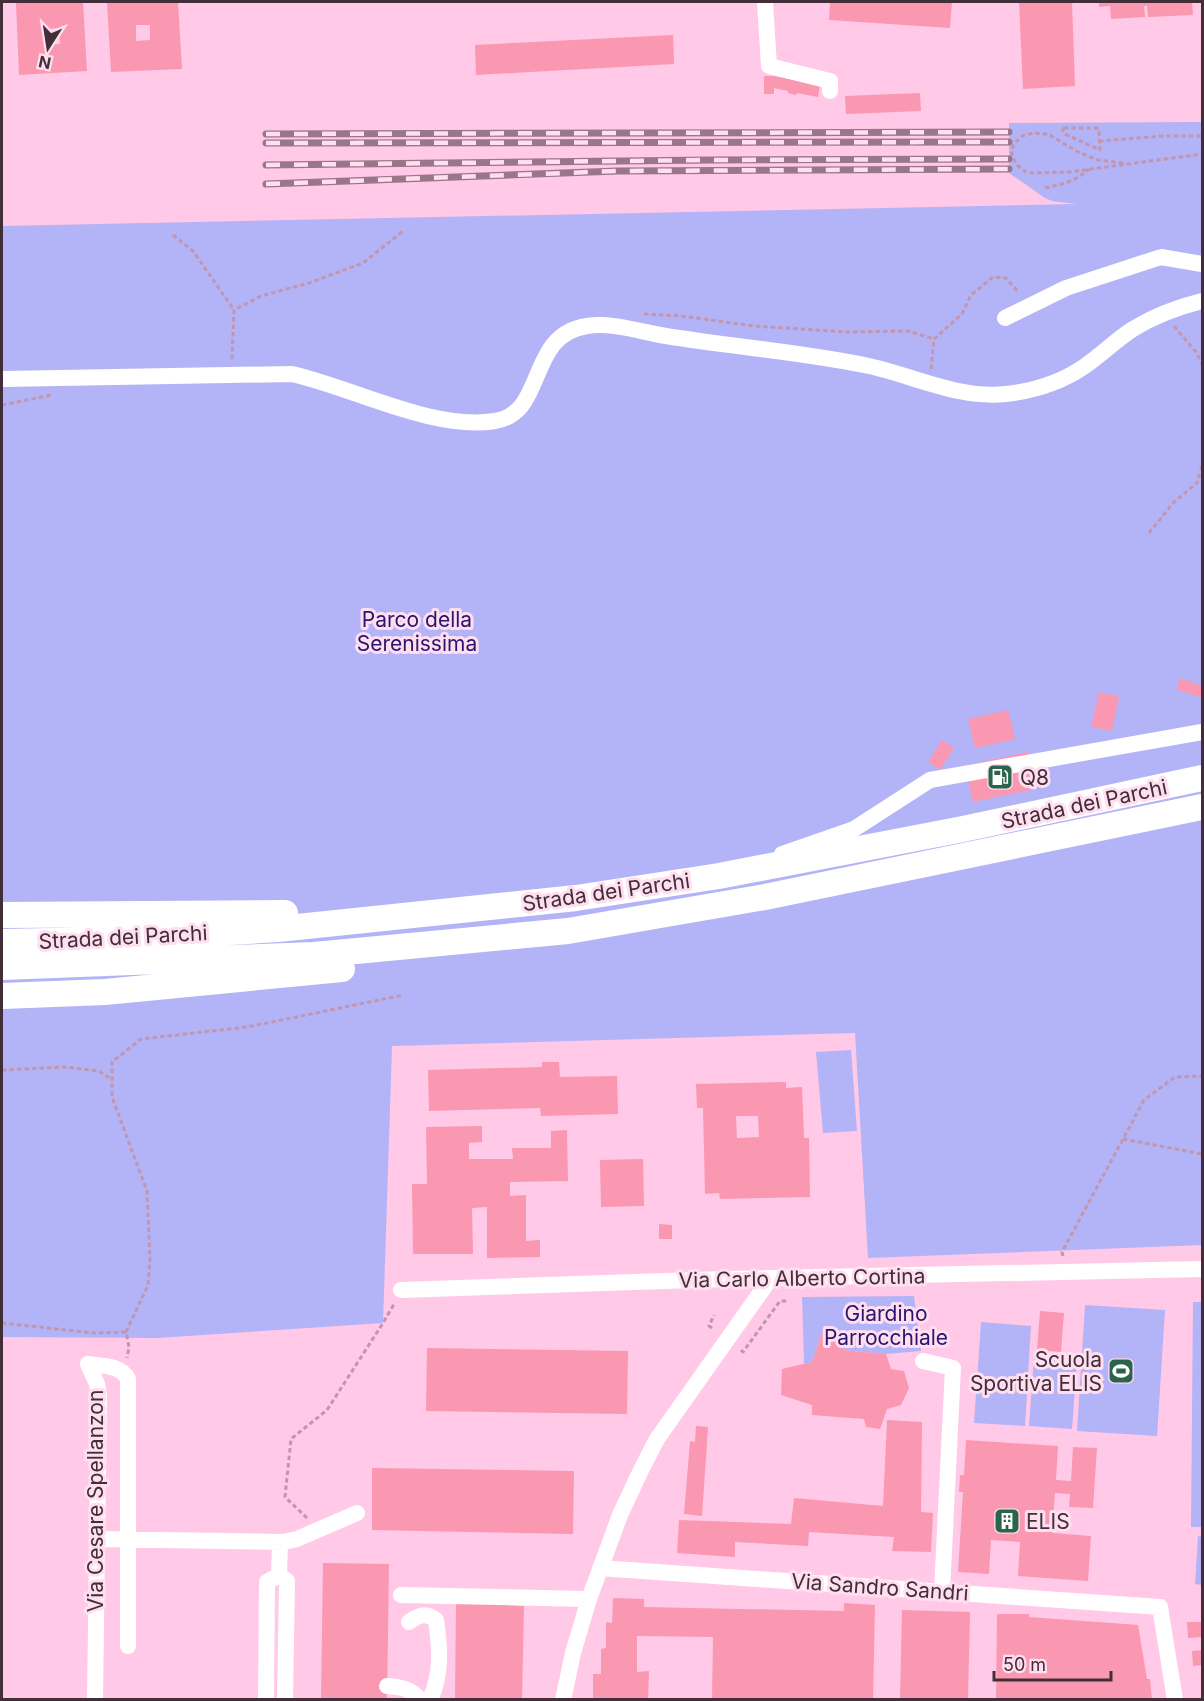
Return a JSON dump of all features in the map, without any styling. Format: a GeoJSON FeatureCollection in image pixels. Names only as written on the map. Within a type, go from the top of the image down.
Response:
{"type":"FeatureCollection","features":[{"type":"Feature","properties":{"kind":"highway","name":"Strada dei Parchi"},"geometry":{"type":"LineString","coordinates":[[2,942],[103,940],[278,929],[576,898],[719,876],[963,830],[1203,778]]}},
{"type":"Feature","properties":{"kind":"highway","name":"Strada dei Parchi"},"geometry":{"type":"LineString","coordinates":[[2,967],[314,955],[568,931],[765,897],[1203,807]]}},
{"type":"Feature","properties":{"kind":"highway"},"geometry":{"type":"LineString","coordinates":[[2,915],[438,912]]}},
{"type":"Feature","properties":{"kind":"highway"},"geometry":{"type":"LineString","coordinates":[[2,996],[105,992],[326,971],[447,957],[568,931]]}},
{"type":"Feature","properties":{"kind":"street"},"geometry":{"type":"LineString","coordinates":[[765,2],[769,66],[830,81],[830,91]]}},
{"type":"Feature","properties":{"kind":"street"},"geometry":{"type":"LineString","coordinates":[[1005,318],[1066,288],[1161,257],[1203,264]]}},
{"type":"Feature","properties":{"kind":"street"},"geometry":{"type":"LineString","coordinates":[[2,379],[121,375],[292,374],[323,381],[440,419],[473,423],[499,421],[518,411],[530,393],[552,344],[569,332],[586,326],[604,326],[806,354],[870,366],[929,384],[982,394],[1004,394],[1030,390],[1056,381],[1083,367],[1133,330],[1163,313],[1203,301]]}},
{"type":"Feature","properties":{"kind":"street"},"geometry":{"type":"LineString","coordinates":[[719,876],[854,829],[930,780],[1203,732]]}},
{"type":"Feature","properties":{"kind":"street","name":"Via Carlo Alberto Cortina"},"geometry":{"type":"LineString","coordinates":[[401,1290],[724,1279],[1203,1269]]}},
{"type":"Feature","properties":{"kind":"street"},"geometry":{"type":"LineString","coordinates":[[563,1700],[573,1653],[600,1568],[620,1515],[657,1439],[770,1279]]}},
{"type":"Feature","properties":{"kind":"street"},"geometry":{"type":"LineString","coordinates":[[923,1361],[953,1368],[942,1592]]}},
{"type":"Feature","properties":{"kind":"street","name":"Via Cesare Spellanzon"},"geometry":{"type":"LineString","coordinates":[[95,1700],[99,1395],[88,1364],[125,1373],[129,1383],[128,1646]]}},
{"type":"Feature","properties":{"kind":"street"},"geometry":{"type":"LineString","coordinates":[[97,1539],[291,1541],[357,1513]]}},
{"type":"Feature","properties":{"kind":"street"},"geometry":{"type":"LineString","coordinates":[[279,1575],[280,1542]]}},
{"type":"Feature","properties":{"kind":"street","name":"Via Sandro Sandri"},"geometry":{"type":"LineString","coordinates":[[600,1568],[1160,1607],[1175,1700]]}},
{"type":"Feature","properties":{"kind":"street"},"geometry":{"type":"LineString","coordinates":[[266,1700],[267,1582],[279,1575]]}},
{"type":"Feature","properties":{"kind":"street"},"geometry":{"type":"LineString","coordinates":[[279,1575],[287,1581],[285,1700]]}},
{"type":"Feature","properties":{"kind":"street"},"geometry":{"type":"LineString","coordinates":[[401,1595],[589,1599]]}},
{"type":"Feature","properties":{"kind":"street"},"geometry":{"type":"LineString","coordinates":[[409,1622],[417,1616],[429,1615],[436,1620],[440,1663],[436,1687],[430,1700]]}},
{"type":"Feature","properties":{"kind":"street"},"geometry":{"type":"LineString","coordinates":[[387,1686],[400,1686],[415,1693],[420,1700]]}},
{"type":"Feature","properties":{"kind":"path"},"geometry":{"type":"LineString","coordinates":[[1064,128],[1096,128],[1099,129],[1099,141],[1100,150],[1063,131],[1064,128]]}},
{"type":"Feature","properties":{"kind":"path"},"geometry":{"type":"LineString","coordinates":[[1123,163],[1098,160],[1078,152],[1048,134],[1033,133],[1022,136],[1011,151],[1012,158],[1017,165],[1026,172],[1070,172],[1123,163],[1203,154]]}},
{"type":"Feature","properties":{"kind":"path"},"geometry":{"type":"LineString","coordinates":[[1099,141],[1163,136],[1203,136]]}},
{"type":"Feature","properties":{"kind":"path"},"geometry":{"type":"LineString","coordinates":[[1046,188],[1068,183],[1080,177],[1089,168]]}},
{"type":"Feature","properties":{"kind":"path"},"geometry":{"type":"LineString","coordinates":[[234,310],[261,296],[309,283],[363,263],[403,231]]}},
{"type":"Feature","properties":{"kind":"path"},"geometry":{"type":"LineString","coordinates":[[173,235],[193,251],[234,310],[232,375]]}},
{"type":"Feature","properties":{"kind":"path"},"geometry":{"type":"LineString","coordinates":[[929,384],[934,339],[962,314],[971,295],[993,277],[1006,278],[1030,306]]}},
{"type":"Feature","properties":{"kind":"path"},"geometry":{"type":"LineString","coordinates":[[1163,313],[1196,351],[1203,364]]}},
{"type":"Feature","properties":{"kind":"path"},"geometry":{"type":"LineString","coordinates":[[635,314],[681,316],[754,326],[846,332],[908,331],[934,339]]}},
{"type":"Feature","properties":{"kind":"path"},"geometry":{"type":"LineString","coordinates":[[1149,533],[1174,502],[1197,483],[1203,466]]}},
{"type":"Feature","properties":{"kind":"path"},"geometry":{"type":"LineString","coordinates":[[125,1373],[129,1347],[126,1332],[148,1285],[150,1260],[147,1191],[112,1097],[112,1062],[141,1039],[247,1027],[404,995]]}},
{"type":"Feature","properties":{"kind":"path"},"geometry":{"type":"LineString","coordinates":[[2,1070],[65,1067],[99,1071],[111,1079]]}},
{"type":"Feature","properties":{"kind":"path"},"geometry":{"type":"LineString","coordinates":[[1064,1273],[1062,1252],[1144,1100],[1175,1077],[1203,1076]]}},
{"type":"Feature","properties":{"kind":"path"},"geometry":{"type":"LineString","coordinates":[[1123,1139],[1203,1154]]}},
{"type":"Feature","properties":{"kind":"path"},"geometry":{"type":"LineString","coordinates":[[319,1529],[285,1497],[291,1439],[327,1410],[383,1323],[401,1290]]}},
{"type":"Feature","properties":{"kind":"path"},"geometry":{"type":"LineString","coordinates":[[741,1350],[743,1352],[780,1301],[787,1301],[787,1299]]}},
{"type":"Feature","properties":{"kind":"path"},"geometry":{"type":"LineString","coordinates":[[712,1328],[709,1326],[714,1315]]}},
{"type":"Feature","properties":{"kind":"path"},"geometry":{"type":"LineString","coordinates":[[2,1323],[94,1333],[126,1332]]}},
{"type":"Feature","properties":{"kind":"green space","name":"Parco della Serenissima"},"geometry":{"type":"Polygon","coordinates":[[[1202,122],[1202,1245],[868,1258],[855,1033],[392,1046],[383,1323],[157,1338],[2,1337],[2,226],[1076,204],[1045,198],[1009,173],[1009,123],[1202,122]]]}},
{"type":"Feature","properties":{"kind":"green space"},"geometry":{"type":"Polygon","coordinates":[[[851,1050],[857,1131],[823,1133],[816,1052],[851,1050]]]}},
{"type":"Feature","properties":{"kind":"green space","name":"Giardino Parrocchiale"},"geometry":{"type":"Polygon","coordinates":[[[914,1296],[921,1351],[886,1354],[843,1350],[838,1333],[822,1332],[812,1362],[804,1364],[802,1297],[914,1296]]]}},
{"type":"Feature","properties":{"kind":"green space"},"geometry":{"type":"Polygon","coordinates":[[[1193,1302],[1202,1302],[1202,1527],[1191,1527],[1193,1302]]]}},
{"type":"Feature","properties":{"kind":"green space","name":"Scuola Sportiva ELIS"},"geometry":{"type":"Polygon","coordinates":[[[1085,1305],[1165,1310],[1157,1436],[1077,1431],[1085,1305]]]}},
{"type":"Feature","properties":{"kind":"green space","name":"Scuola Sportiva ELIS"},"geometry":{"type":"Polygon","coordinates":[[[981,1322],[1031,1326],[1025,1426],[974,1423],[981,1322]]]}},
{"type":"Feature","properties":{"kind":"green space"},"geometry":{"type":"Polygon","coordinates":[[[1034,1358],[1077,1361],[1072,1429],[1029,1426],[1034,1358]]]}},
{"type":"Feature","properties":{"kind":"green space"},"geometry":{"type":"Polygon","coordinates":[[[1198,1536],[1202,1537],[1202,1585],[1195,1584],[1198,1536]]]}},
{"type":"Feature","properties":{"kind":"building"},"geometry":{"type":"Polygon","coordinates":[[[83,2],[87,71],[19,75],[16,3],[83,2]],[[59,28],[44,29],[45,45],[60,44],[59,28]]]}},
{"type":"Feature","properties":{"kind":"building"},"geometry":{"type":"Polygon","coordinates":[[[107,2],[178,2],[182,69],[111,72],[107,2]],[[136,25],[136,41],[150,40],[150,25],[136,25]]]}},
{"type":"Feature","properties":{"kind":"building"},"geometry":{"type":"Polygon","coordinates":[[[830,2],[952,2],[950,28],[829,20],[830,2]]]}},
{"type":"Feature","properties":{"kind":"building"},"geometry":{"type":"Polygon","coordinates":[[[1019,2],[1072,2],[1075,86],[1023,89],[1019,2]]]}},
{"type":"Feature","properties":{"kind":"building"},"geometry":{"type":"Polygon","coordinates":[[[1099,2],[1192,2],[1193,15],[1148,17],[1147,6],[1144,6],[1145,17],[1111,19],[1110,6],[1099,7],[1099,2]]]}},
{"type":"Feature","properties":{"kind":"building"},"geometry":{"type":"Polygon","coordinates":[[[673,35],[674,64],[476,75],[475,45],[673,35]]]}},
{"type":"Feature","properties":{"kind":"building"},"geometry":{"type":"Polygon","coordinates":[[[764,76],[820,85],[818,97],[797,93],[796,95],[774,88],[774,94],[764,94],[764,76]]]}},
{"type":"Feature","properties":{"kind":"building"},"geometry":{"type":"Polygon","coordinates":[[[920,93],[921,111],[846,114],[845,96],[920,93]]]}},
{"type":"Feature","properties":{"kind":"building"},"geometry":{"type":"Polygon","coordinates":[[[1180,678],[1202,686],[1202,698],[1176,689],[1180,678]]]}},
{"type":"Feature","properties":{"kind":"building"},"geometry":{"type":"Polygon","coordinates":[[[1099,692],[1119,696],[1112,731],[1091,727],[1099,692]]]}},
{"type":"Feature","properties":{"kind":"building"},"geometry":{"type":"Polygon","coordinates":[[[1008,710],[1015,739],[975,748],[968,719],[1008,710]]]}},
{"type":"Feature","properties":{"kind":"building"},"geometry":{"type":"Polygon","coordinates":[[[942,740],[954,748],[940,770],[928,762],[942,740]]]}},
{"type":"Feature","properties":{"kind":"building","name":"Q8"},"geometry":{"type":"Polygon","coordinates":[[[1027,752],[1035,789],[973,802],[965,766],[1027,752]]]}},
{"type":"Feature","properties":{"kind":"building"},"geometry":{"type":"Polygon","coordinates":[[[542,1062],[559,1062],[560,1077],[617,1076],[618,1114],[541,1116],[540,1108],[429,1111],[428,1070],[542,1067],[542,1062]]]}},
{"type":"Feature","properties":{"kind":"building"},"geometry":{"type":"Polygon","coordinates":[[[786,1082],[786,1088],[802,1087],[804,1138],[809,1138],[810,1197],[720,1199],[719,1193],[705,1194],[703,1108],[697,1108],[696,1084],[786,1082]],[[736,1116],[737,1138],[759,1137],[758,1116],[736,1116]]]}},
{"type":"Feature","properties":{"kind":"building"},"geometry":{"type":"Polygon","coordinates":[[[482,1126],[482,1142],[469,1143],[469,1159],[513,1159],[512,1148],[551,1148],[551,1131],[567,1130],[568,1181],[510,1182],[510,1196],[526,1195],[526,1241],[540,1240],[540,1257],[487,1258],[487,1207],[472,1208],[473,1254],[413,1254],[412,1184],[427,1184],[426,1127],[482,1126]]]}},
{"type":"Feature","properties":{"kind":"building"},"geometry":{"type":"Polygon","coordinates":[[[643,1159],[644,1206],[601,1207],[600,1160],[643,1159]]]}},
{"type":"Feature","properties":{"kind":"building"},"geometry":{"type":"Polygon","coordinates":[[[659,1224],[672,1225],[672,1239],[659,1239],[659,1224]]]}},
{"type":"Feature","properties":{"kind":"building"},"geometry":{"type":"Polygon","coordinates":[[[1040,1311],[1064,1313],[1061,1352],[1037,1350],[1040,1311]]]}},
{"type":"Feature","properties":{"kind":"building"},"geometry":{"type":"Polygon","coordinates":[[[822,1332],[838,1333],[843,1350],[886,1354],[891,1369],[904,1371],[909,1388],[901,1405],[887,1409],[880,1429],[866,1427],[864,1419],[812,1415],[812,1405],[781,1395],[782,1369],[812,1362],[822,1332]]]}},
{"type":"Feature","properties":{"kind":"building"},"geometry":{"type":"Polygon","coordinates":[[[427,1348],[628,1351],[627,1414],[426,1411],[427,1348]]]}},
{"type":"Feature","properties":{"kind":"building"},"geometry":{"type":"Polygon","coordinates":[[[887,1420],[922,1422],[921,1512],[933,1513],[931,1552],[892,1551],[894,1537],[809,1532],[808,1546],[735,1542],[735,1557],[677,1553],[679,1520],[791,1524],[794,1498],[883,1506],[887,1420]]]}},
{"type":"Feature","properties":{"kind":"building"},"geometry":{"type":"Polygon","coordinates":[[[696,1426],[708,1427],[702,1516],[684,1514],[690,1441],[695,1442],[696,1426]]]}},
{"type":"Feature","properties":{"kind":"building","name":"ELIS"},"geometry":{"type":"Polygon","coordinates":[[[966,1440],[1058,1446],[1056,1480],[1071,1481],[1073,1447],[1097,1448],[1093,1508],[1069,1507],[1070,1494],[1055,1493],[1052,1533],[1091,1536],[1088,1581],[1018,1576],[1020,1542],[991,1540],[989,1574],[958,1572],[963,1492],[959,1492],[960,1475],[964,1475],[966,1440]]]}},
{"type":"Feature","properties":{"kind":"building"},"geometry":{"type":"Polygon","coordinates":[[[372,1468],[574,1471],[573,1534],[372,1530],[372,1468]]]}},
{"type":"Feature","properties":{"kind":"building"},"geometry":{"type":"Polygon","coordinates":[[[323,1563],[389,1564],[387,1700],[321,1700],[323,1563]]]}},
{"type":"Feature","properties":{"kind":"building"},"geometry":{"type":"Polygon","coordinates":[[[613,1598],[644,1599],[644,1607],[844,1611],[844,1603],[875,1605],[873,1700],[712,1700],[713,1637],[637,1636],[637,1672],[649,1671],[648,1700],[593,1700],[593,1674],[601,1674],[601,1649],[606,1648],[606,1622],[612,1623],[613,1598]]]}},
{"type":"Feature","properties":{"kind":"building"},"geometry":{"type":"Polygon","coordinates":[[[456,1602],[524,1606],[522,1700],[455,1700],[456,1602]]]}},
{"type":"Feature","properties":{"kind":"building"},"geometry":{"type":"Polygon","coordinates":[[[902,1610],[970,1612],[968,1700],[900,1700],[902,1610]]]}},
{"type":"Feature","properties":{"kind":"building"},"geometry":{"type":"Polygon","coordinates":[[[997,1614],[1029,1614],[1029,1617],[1138,1625],[1147,1679],[1150,1679],[1152,1700],[996,1700],[997,1614]]]}},
{"type":"Feature","properties":{"kind":"building"},"geometry":{"type":"Polygon","coordinates":[[[1187,1622],[1202,1622],[1202,1637],[1188,1638],[1187,1622]]]}},
{"type":"Feature","properties":{"kind":"building"},"geometry":{"type":"Polygon","coordinates":[[[1202,1650],[1202,1665],[1193,1666],[1192,1651],[1202,1650]]]}},
{"type":"Feature","properties":{"kind":"railway"},"geometry":{"type":"LineString","coordinates":[[266,134],[1009,132]]}},
{"type":"Feature","properties":{"kind":"railway"},"geometry":{"type":"LineString","coordinates":[[266,143],[1009,142]]}},
{"type":"Feature","properties":{"kind":"railway"},"geometry":{"type":"LineString","coordinates":[[266,165],[1009,159]]}},
{"type":"Feature","properties":{"kind":"railway"},"geometry":{"type":"LineString","coordinates":[[266,184],[618,171],[1009,169]]}},
{"type":"Feature","properties":{"kind":"place","name":"Q8"},"geometry":{"type":"Point","coordinates":[1000,777]}},
{"type":"Feature","properties":{"kind":"place","name":"Scuola Sportiva ELIS"},"geometry":{"type":"Point","coordinates":[1121,1371]}},
{"type":"Feature","properties":{"kind":"place","name":"ELIS"},"geometry":{"type":"Point","coordinates":[1007,1521]}}]}
